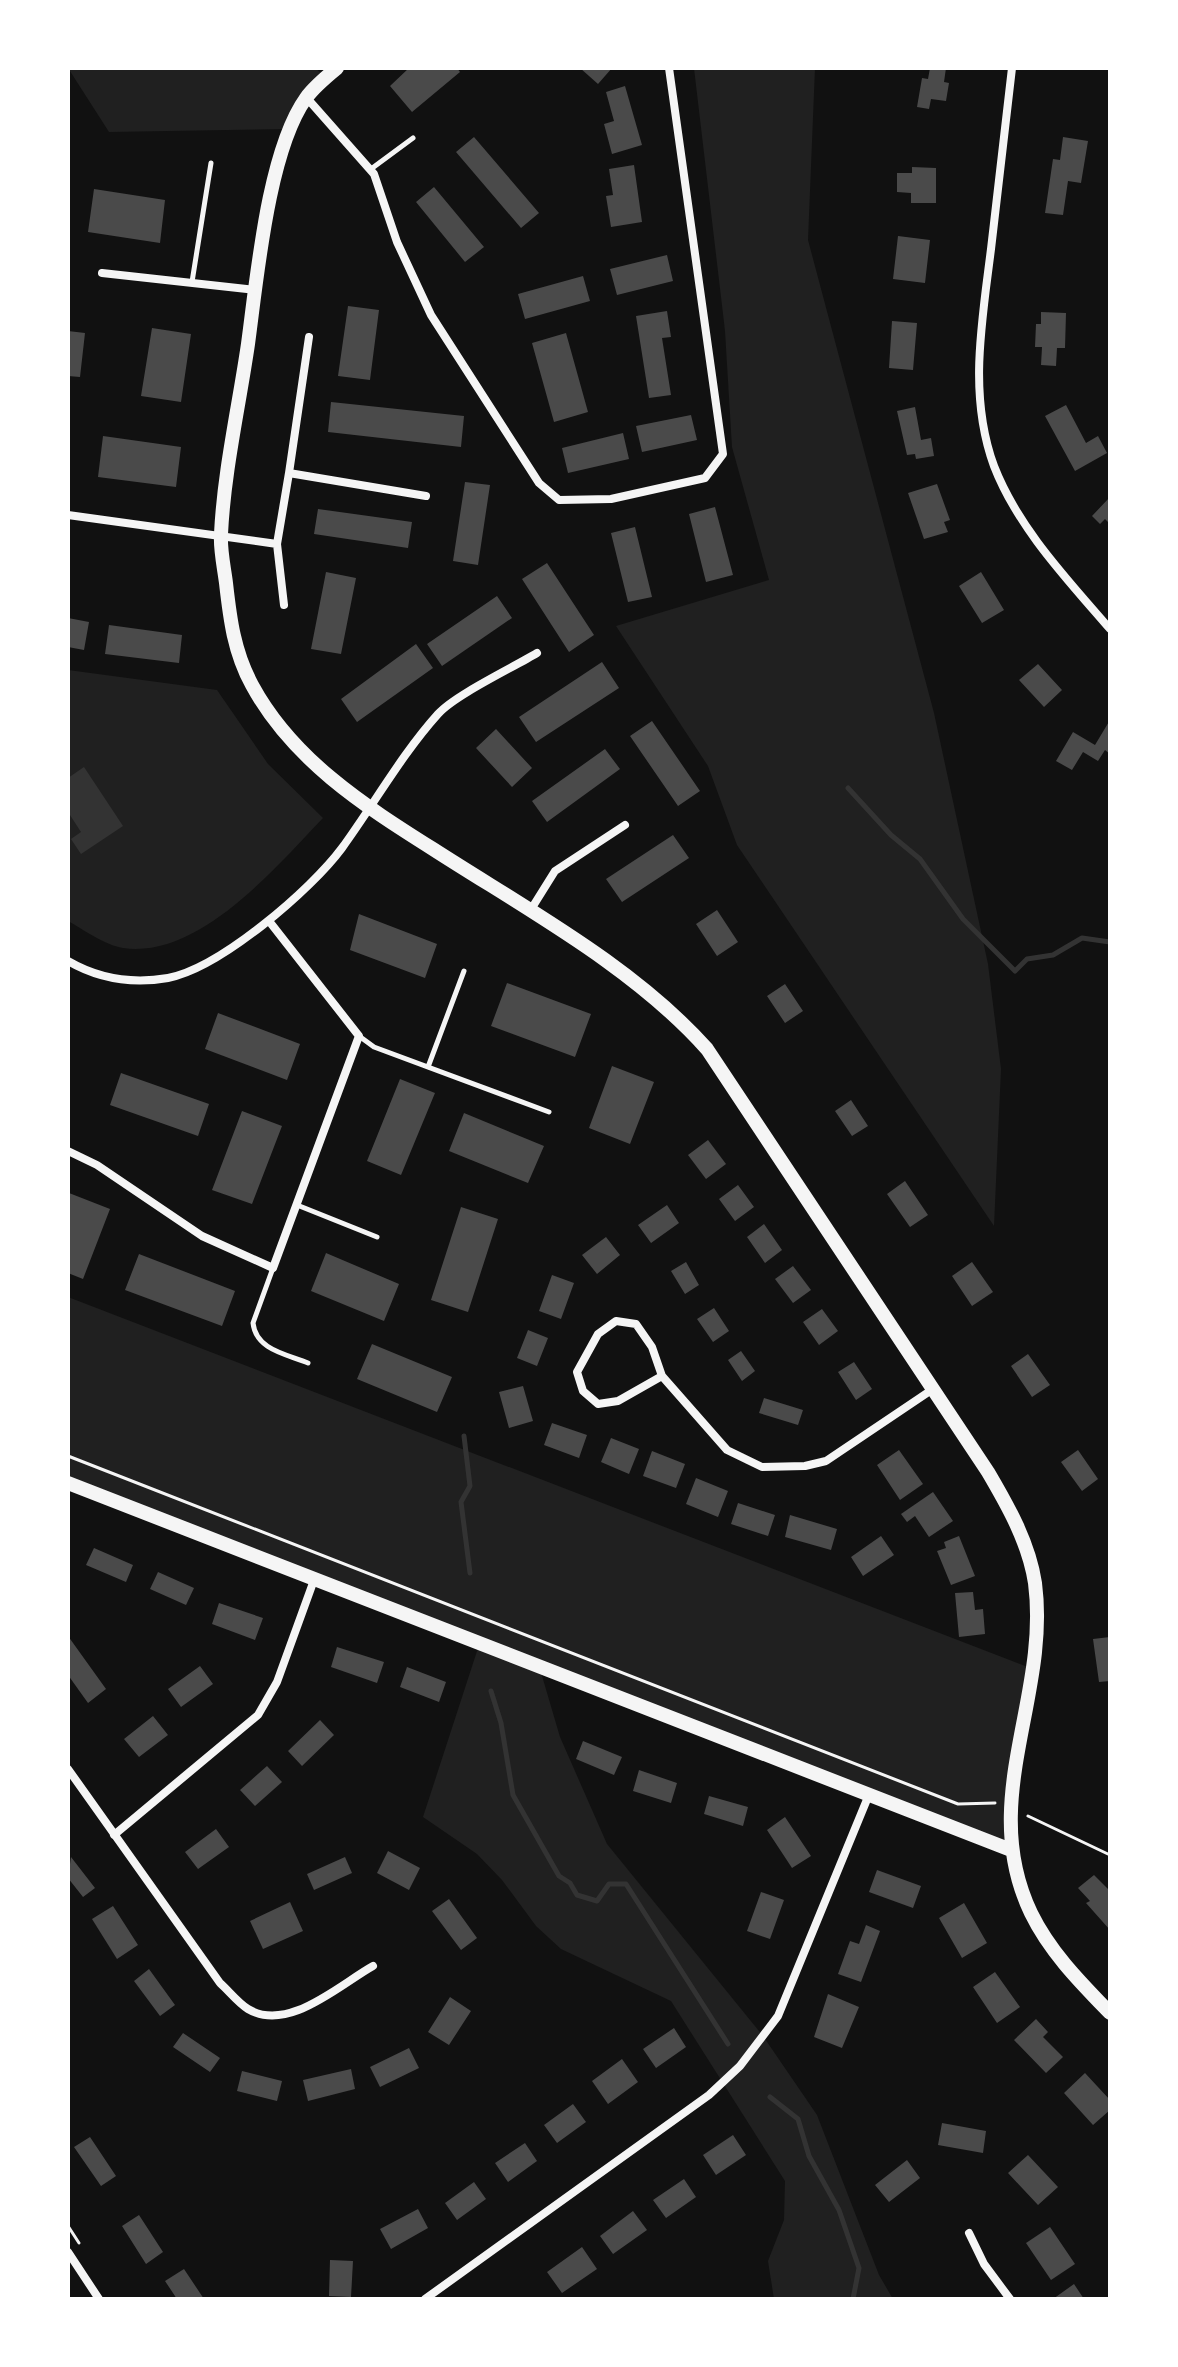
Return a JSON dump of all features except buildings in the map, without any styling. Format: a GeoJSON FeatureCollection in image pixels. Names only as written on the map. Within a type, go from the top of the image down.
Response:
{"type":"FeatureCollection","features":[{"type":"Feature","properties":{"kind":"street"},"geometry":{"type":"LineString","coordinates":[[337,68],[306,97],[288,129],[279,157],[256,290],[221,535],[231,634],[251,684],[277,725],[321,771],[368,808],[655,996],[707,1049],[1004,1500],[1025,1545],[1035,1581],[1033,1669],[1008,1807],[1011,1850],[1030,1912],[1044,1937],[1062,1962],[1110,2013]]}},
{"type":"Feature","properties":{"kind":"street"},"geometry":{"type":"LineString","coordinates":[[306,97],[370,170],[397,242],[431,315],[539,483],[559,500],[578,502],[611,499],[705,478],[723,454],[669,68]]}},
{"type":"Feature","properties":{"kind":"street"},"geometry":{"type":"LineString","coordinates":[[1012,68],[979,354],[982,420],[995,468],[1012,504],[1048,556],[1110,629]]}},
{"type":"Feature","properties":{"kind":"street"},"geometry":{"type":"LineString","coordinates":[[102,273],[256,290]]}},
{"type":"Feature","properties":{"kind":"street"},"geometry":{"type":"LineString","coordinates":[[284,605],[277,544],[309,337]]}},
{"type":"Feature","properties":{"kind":"street"},"geometry":{"type":"LineString","coordinates":[[289,473],[426,496]]}},
{"type":"Feature","properties":{"kind":"street"},"geometry":{"type":"LineString","coordinates":[[68,515],[277,544]]}},
{"type":"Feature","properties":{"kind":"street"},"geometry":{"type":"LineString","coordinates":[[68,961],[88,972],[130,981],[171,977],[211,959],[269,921],[340,850],[440,711],[537,653]]}},
{"type":"Feature","properties":{"kind":"street"},"geometry":{"type":"LineString","coordinates":[[529,911],[555,871],[625,825]]}},
{"type":"Feature","properties":{"kind":"street"},"geometry":{"type":"LineString","coordinates":[[68,1151],[97,1165],[202,1236],[273,1268],[359,1036],[269,921]]}},
{"type":"Feature","properties":{"kind":"street"},"geometry":{"type":"LineString","coordinates":[[662,1376],[618,1401],[598,1404],[583,1391],[577,1372],[598,1334],[616,1321],[636,1324],[652,1347],[662,1376],[727,1450],[762,1467],[805,1466],[826,1461],[933,1389]]}},
{"type":"Feature","properties":{"kind":"street"},"geometry":{"type":"LineString","coordinates":[[68,1483],[868,1797],[1011,1850]]}},
{"type":"Feature","properties":{"kind":"street"},"geometry":{"type":"LineString","coordinates":[[114,1835],[258,1715],[277,1682],[314,1580]]}},
{"type":"Feature","properties":{"kind":"street"},"geometry":{"type":"LineString","coordinates":[[68,1769],[220,1983],[249,2010],[271,2016],[296,2012],[373,1966]]}},
{"type":"Feature","properties":{"kind":"street"},"geometry":{"type":"LineString","coordinates":[[425,2299],[709,2095],[740,2066],[778,2016],[868,1797]]}},
{"type":"Feature","properties":{"kind":"street"},"geometry":{"type":"LineString","coordinates":[[969,2233],[984,2264],[1010,2299]]}},
{"type":"Feature","properties":{"kind":"street"},"geometry":{"type":"LineString","coordinates":[[68,2252],[99,2299]]}},
{"type":"Feature","properties":{"kind":"lane"},"geometry":{"type":"LineString","coordinates":[[370,170],[413,138]]}},
{"type":"Feature","properties":{"kind":"lane"},"geometry":{"type":"LineString","coordinates":[[192,283],[211,163]]}},
{"type":"Feature","properties":{"kind":"lane"},"geometry":{"type":"LineString","coordinates":[[428,1067],[464,971]]}},
{"type":"Feature","properties":{"kind":"lane"},"geometry":{"type":"LineString","coordinates":[[359,1036],[374,1047],[549,1112]]}},
{"type":"Feature","properties":{"kind":"lane"},"geometry":{"type":"LineString","coordinates":[[297,1205],[377,1237]]}},
{"type":"Feature","properties":{"kind":"lane"},"geometry":{"type":"LineString","coordinates":[[273,1268],[253,1323],[254,1333],[266,1346],[308,1363]]}},
{"type":"Feature","properties":{"kind":"path"},"geometry":{"type":"LineString","coordinates":[[68,1456],[958,1804],[993,1803],[1008,1807],[1110,1855]]}},
{"type":"Feature","properties":{"kind":"shaded area"},"geometry":{"type":"Polygon","coordinates":[[[68,68],[315,68],[326,77],[288,129],[109,132],[68,68]]]}},
{"type":"Feature","properties":{"kind":"shaded area"},"geometry":{"type":"Polygon","coordinates":[[[694,68],[815,68],[808,240],[934,713],[988,964],[1001,1069],[994,1226],[737,845],[708,766],[616,626],[769,580],[732,447],[725,331],[694,68]]]}},
{"type":"Feature","properties":{"kind":"shaded area"},"geometry":{"type":"Polygon","coordinates":[[[68,670],[217,690],[268,764],[323,818],[234,906],[180,939],[151,948],[123,948],[88,933],[68,921],[68,670]]]}},
{"type":"Feature","properties":{"kind":"shaded area"},"geometry":{"type":"Polygon","coordinates":[[[84,767],[123,826],[81,854],[71,839],[81,832],[68,812],[68,778],[84,767]]]}},
{"type":"Feature","properties":{"kind":"shaded area"},"geometry":{"type":"Polygon","coordinates":[[[68,1297],[1033,1669],[1011,1850],[540,1669],[560,1737],[607,1844],[763,2036],[817,2115],[879,2275],[893,2299],[774,2299],[768,2261],[784,2220],[785,2181],[671,2001],[561,1949],[536,1926],[502,1880],[477,1854],[423,1817],[479,1645],[68,1483],[68,1297]]]}},
{"type":"Feature","properties":{"kind":"waterway"},"geometry":{"type":"LineString","coordinates":[[848,788],[891,835],[920,859],[963,919],[1015,971],[1027,959],[1053,955],[1082,938],[1110,942]]}},
{"type":"Feature","properties":{"kind":"waterway"},"geometry":{"type":"LineString","coordinates":[[464,1436],[470,1486],[461,1502],[470,1573]]}},
{"type":"Feature","properties":{"kind":"waterway"},"geometry":{"type":"LineString","coordinates":[[491,1691],[501,1723],[513,1795],[559,1876],[570,1883],[577,1895],[597,1901],[609,1884],[626,1884],[728,2044]]}},
{"type":"Feature","properties":{"kind":"waterway"},"geometry":{"type":"LineString","coordinates":[[770,2097],[798,2119],[809,2156],[839,2210],[859,2268],[853,2299]]}}]}
